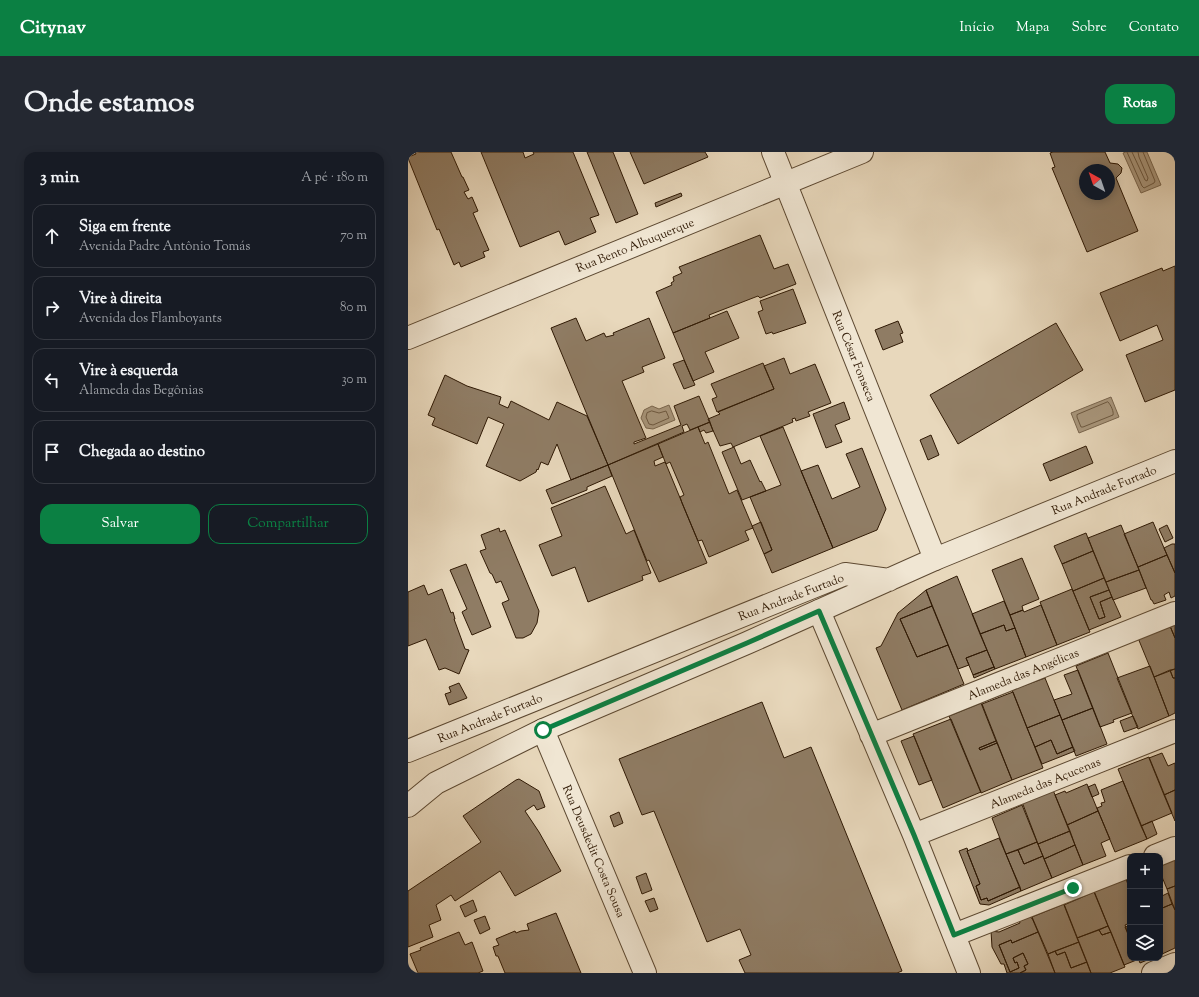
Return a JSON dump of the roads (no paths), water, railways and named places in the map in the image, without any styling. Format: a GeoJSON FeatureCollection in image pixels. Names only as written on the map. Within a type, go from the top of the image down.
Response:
{"type":"FeatureCollection","features":[{"type":"Feature","properties":{"kind":"street","name":"Rua César Fonseca"},"geometry":{"type":"LineString","coordinates":[[773,152],[935,560]]}},
{"type":"Feature","properties":{"kind":"street","name":"Rua Bento Albuquerque"},"geometry":{"type":"LineString","coordinates":[[408,338],[862,152]]}},
{"type":"Feature","properties":{"kind":"street","name":"Rua Andrade Furtado"},"geometry":{"type":"LineString","coordinates":[[408,751],[845,574],[888,580],[1175,461]]}},
{"type":"Feature","properties":{"kind":"street"},"geometry":{"type":"LineString","coordinates":[[408,806],[436,782],[543,730],[747,643],[888,580]]}},
{"type":"Feature","properties":{"kind":"street"},"geometry":{"type":"LineString","coordinates":[[819,611],[914,835],[970,973]]}},
{"type":"Feature","properties":{"kind":"street","name":"Alameda das Angélicas"},"geometry":{"type":"LineString","coordinates":[[871,735],[1175,613]]}},
{"type":"Feature","properties":{"kind":"street","name":"Rua Deusdedit Costa Sousa"},"geometry":{"type":"LineString","coordinates":[[543,730],[645,973]]}},
{"type":"Feature","properties":{"kind":"street","name":"Alameda das Açucenas"},"geometry":{"type":"LineString","coordinates":[[914,835],[1175,731]]}},
{"type":"Feature","properties":{"kind":"street"},"geometry":{"type":"LineString","coordinates":[[1162,853],[1175,848]]}},
{"type":"Feature","properties":{"kind":"street"},"geometry":{"type":"LineString","coordinates":[[954,935],[1127,867]]}},
{"type":"Feature","properties":{"kind":"street"},"geometry":{"type":"LineString","coordinates":[[1153,973],[1175,964]]}},
{"type":"Feature","properties":{"kind":"water"},"geometry":{"type":"Polygon","coordinates":[[[1147,152],[1161,185],[1141,193],[1123,153],[1147,152]]]}},
{"type":"Feature","properties":{"kind":"water"},"geometry":{"type":"Polygon","coordinates":[[[1111,397],[1119,417],[1079,433],[1071,413],[1111,397]]]}},
{"type":"Feature","properties":{"kind":"water"},"geometry":{"type":"Polygon","coordinates":[[[669,405],[675,420],[653,429],[646,428],[641,418],[644,410],[652,406],[659,409],[669,405]]]}}]}
